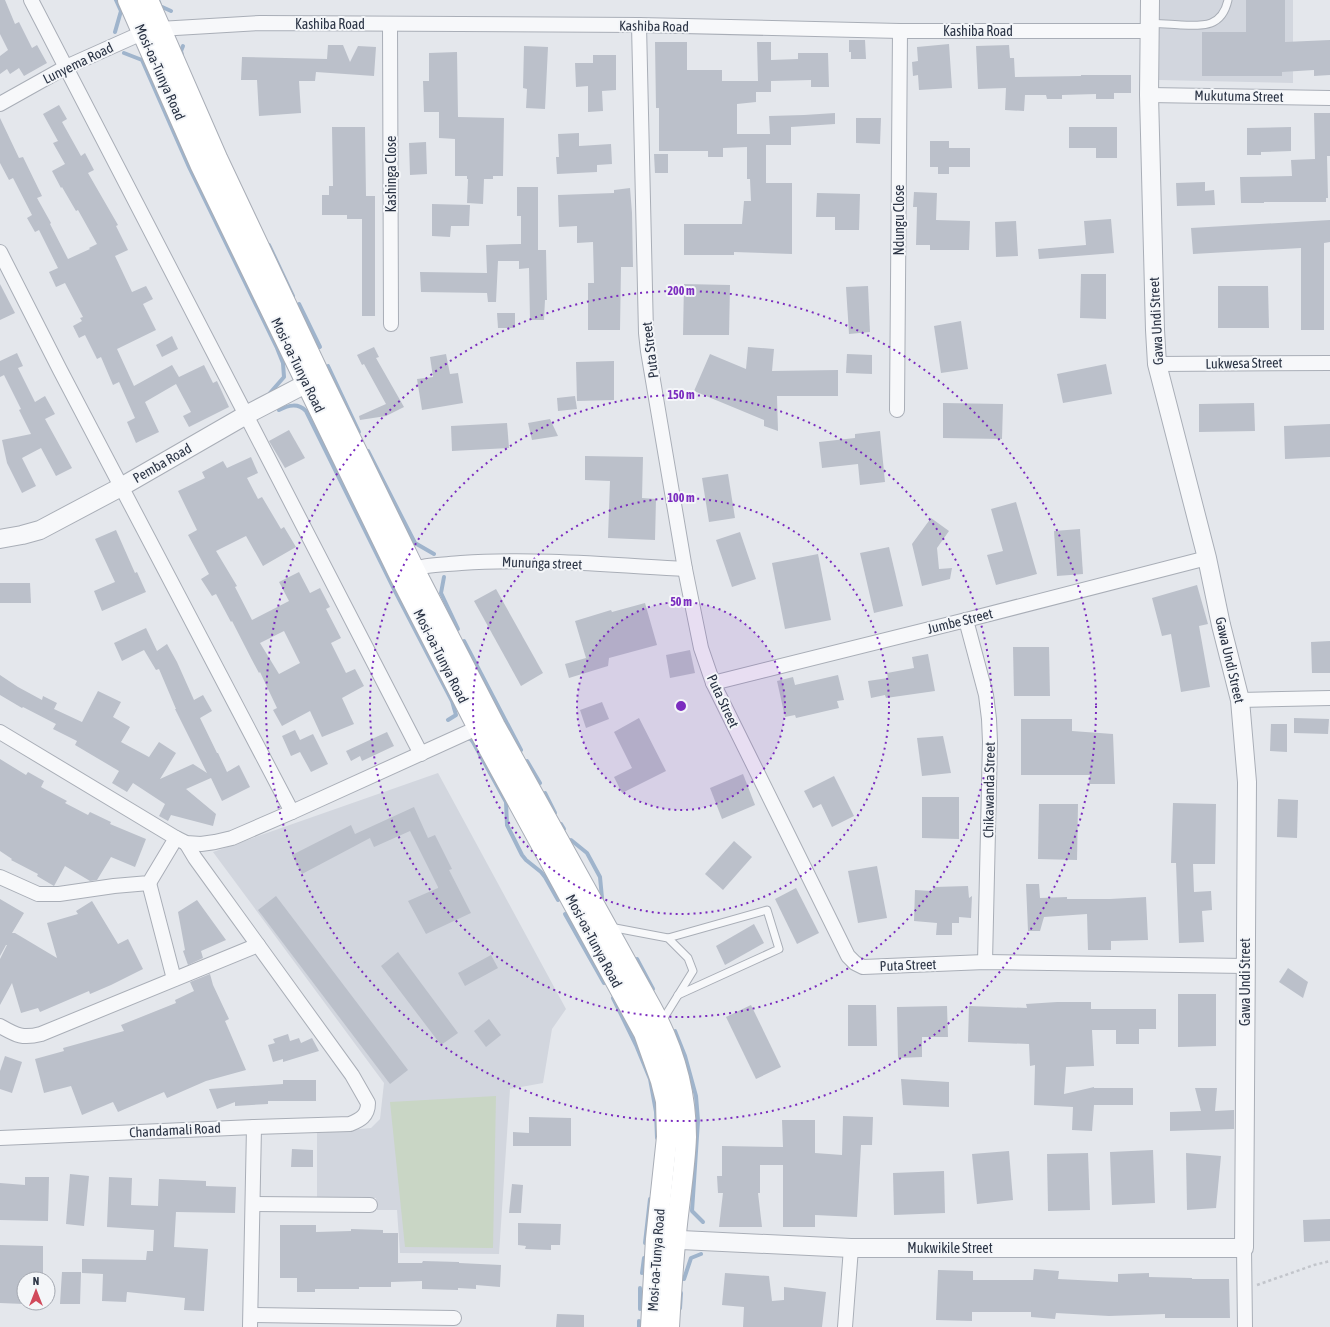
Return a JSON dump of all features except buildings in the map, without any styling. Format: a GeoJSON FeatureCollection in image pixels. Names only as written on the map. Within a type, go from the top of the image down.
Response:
{"type":"FeatureCollection","features":[{"type":"Feature","properties":{"kind":"main road","name":"Mosi-oa-Tunya Road"},"geometry":{"type":"LineString","coordinates":[[128,0],[151,31],[218,158],[313,380],[407,572],[644,1033],[654,1059],[666,1101],[666,1240],[669,1327]]}},
{"type":"Feature","properties":{"kind":"main road","name":"Mosi-oa-Tunya Road"},"geometry":{"type":"LineString","coordinates":[[148,0],[151,31]]}},
{"type":"Feature","properties":{"kind":"main road","name":"Mosi-oa-Tunya Road"},"geometry":{"type":"LineString","coordinates":[[485,724],[606,926],[660,1024],[670,1046],[677,1068],[685,1114],[686,1138],[651,1327]]}},
{"type":"Feature","properties":{"kind":"street"},"geometry":{"type":"LineString","coordinates":[[31,0],[421,754]]}},
{"type":"Feature","properties":{"kind":"street","name":"Gawa Undi Street"},"geometry":{"type":"LineString","coordinates":[[1150,0],[1149,95],[1157,364],[1207,558],[1221,625],[1240,700],[1247,782],[1245,966],[1245,1327]]}},
{"type":"Feature","properties":{"kind":"street","name":"Kashiba Road"},"geometry":{"type":"LineString","coordinates":[[151,31],[260,23],[639,25],[900,30],[1149,27]]}},
{"type":"Feature","properties":{"kind":"street","name":"Kashinga Close"},"geometry":{"type":"LineString","coordinates":[[390,24],[391,324]]}},
{"type":"Feature","properties":{"kind":"street","name":"Puta Street"},"geometry":{"type":"LineString","coordinates":[[639,25],[646,333],[685,569],[701,648],[713,683],[848,956],[855,963],[863,967],[985,962],[1245,966]]}},
{"type":"Feature","properties":{"kind":"street","name":"Ndungu Close"},"geometry":{"type":"LineString","coordinates":[[897,410],[900,30]]}},
{"type":"Feature","properties":{"kind":"street","name":"Lunyema Road"},"geometry":{"type":"LineString","coordinates":[[0,104],[66,67],[151,31]]}},
{"type":"Feature","properties":{"kind":"street","name":"Mukutuma Street"},"geometry":{"type":"LineString","coordinates":[[1149,95],[1330,98]]}},
{"type":"Feature","properties":{"kind":"street"},"geometry":{"type":"LineString","coordinates":[[0,252],[121,487],[292,812]]}},
{"type":"Feature","properties":{"kind":"street","name":"Lukwesa Street"},"geometry":{"type":"LineString","coordinates":[[1157,364],[1330,363]]}},
{"type":"Feature","properties":{"kind":"street","name":"Pemba Road"},"geometry":{"type":"LineString","coordinates":[[0,539],[40,530],[121,487],[246,415],[313,380]]}},
{"type":"Feature","properties":{"kind":"street","name":"Jumbe Street"},"geometry":{"type":"LineString","coordinates":[[713,683],[1207,558]]}},
{"type":"Feature","properties":{"kind":"street","name":"Mununga street"},"geometry":{"type":"LineString","coordinates":[[407,572],[436,565],[488,562],[546,562],[685,569]]}},
{"type":"Feature","properties":{"kind":"street","name":"Chikawanda Street"},"geometry":{"type":"LineString","coordinates":[[966,620],[986,695],[989,719],[990,742],[985,962]]}},
{"type":"Feature","properties":{"kind":"street"},"geometry":{"type":"LineString","coordinates":[[1240,700],[1330,698]]}},
{"type":"Feature","properties":{"kind":"street"},"geometry":{"type":"LineString","coordinates":[[181,841],[216,842],[232,838],[485,724]]}},
{"type":"Feature","properties":{"kind":"street"},"geometry":{"type":"LineString","coordinates":[[0,732],[181,841],[258,945],[40,1034],[23,1037],[15,1035],[0,1026]]}},
{"type":"Feature","properties":{"kind":"street"},"geometry":{"type":"LineString","coordinates":[[0,877],[38,894],[55,894],[149,883],[181,841]]}},
{"type":"Feature","properties":{"kind":"street"},"geometry":{"type":"LineString","coordinates":[[149,883],[174,979]]}},
{"type":"Feature","properties":{"kind":"street","name":"Chandamali Road"},"geometry":{"type":"LineString","coordinates":[[0,1138],[350,1124],[365,1116],[368,1103],[352,1075],[258,945]]}},
{"type":"Feature","properties":{"kind":"street"},"geometry":{"type":"LineString","coordinates":[[254,1127],[250,1321],[454,1318]]}},
{"type":"Feature","properties":{"kind":"street"},"geometry":{"type":"LineString","coordinates":[[253,1204],[370,1205]]}},
{"type":"Feature","properties":{"kind":"street","name":"Mukwikile Street"},"geometry":{"type":"LineString","coordinates":[[666,1240],[851,1248],[1244,1248]]}},
{"type":"Feature","properties":{"kind":"street"},"geometry":{"type":"LineString","coordinates":[[845,1327],[851,1248]]}},
{"type":"Feature","properties":{"kind":"lane"},"geometry":{"type":"LineString","coordinates":[[1149,27],[1203,25],[1214,22],[1222,16],[1228,0]]}},
{"type":"Feature","properties":{"kind":"lane"},"geometry":{"type":"LineString","coordinates":[[606,926],[668,938],[767,910],[779,949],[678,995]]}},
{"type":"Feature","properties":{"kind":"lane"},"geometry":{"type":"LineString","coordinates":[[660,1024],[693,971],[688,958],[668,938]]}},
{"type":"Feature","properties":{"kind":"path"},"geometry":{"type":"LineString","coordinates":[[1245,1289],[1278,1276],[1330,1261]]}},
{"type":"Feature","properties":{"kind":"shaded area"},"geometry":{"type":"Polygon","coordinates":[[[1159,0],[1293,0],[1293,83],[1159,80],[1159,0]]]}},
{"type":"Feature","properties":{"kind":"shaded area"},"geometry":{"type":"Polygon","coordinates":[[[438,773],[566,1009],[552,1029],[543,1083],[510,1089],[499,1254],[400,1253],[397,1210],[377,1210],[376,1198],[317,1198],[317,1133],[371,1128],[380,1119],[384,1083],[213,852],[438,773]]]}},
{"type":"Feature","properties":{"kind":"green space"},"geometry":{"type":"Polygon","coordinates":[[[496,1096],[493,1248],[405,1247],[390,1102],[496,1096]]]}},
{"type":"Feature","properties":{"kind":"waterway"},"geometry":{"type":"LineString","coordinates":[[115,32],[121,11],[116,0]]}},
{"type":"Feature","properties":{"kind":"waterway"},"geometry":{"type":"LineString","coordinates":[[159,2],[160,6],[171,11]]}},
{"type":"Feature","properties":{"kind":"waterway"},"geometry":{"type":"LineString","coordinates":[[182,55],[181,51],[183,46]]}},
{"type":"Feature","properties":{"kind":"waterway"},"geometry":{"type":"LineString","coordinates":[[124,53],[142,60],[189,167],[277,348],[283,363],[284,377],[270,393]]}},
{"type":"Feature","properties":{"kind":"waterway"},"geometry":{"type":"LineString","coordinates":[[269,245],[293,296]]}},
{"type":"Feature","properties":{"kind":"waterway"},"geometry":{"type":"LineString","coordinates":[[299,304],[320,347]]}},
{"type":"Feature","properties":{"kind":"waterway"},"geometry":{"type":"LineString","coordinates":[[328,366],[359,432]]}},
{"type":"Feature","properties":{"kind":"waterway"},"geometry":{"type":"LineString","coordinates":[[279,410],[286,407],[297,406],[306,411],[396,593],[452,701],[456,715],[448,720]]}},
{"type":"Feature","properties":{"kind":"waterway"},"geometry":{"type":"LineString","coordinates":[[368,451],[415,543],[434,554]]}},
{"type":"Feature","properties":{"kind":"waterway"},"geometry":{"type":"LineString","coordinates":[[444,577],[441,593],[458,629]]}},
{"type":"Feature","properties":{"kind":"waterway"},"geometry":{"type":"LineString","coordinates":[[464,641],[521,750]]}},
{"type":"Feature","properties":{"kind":"waterway"},"geometry":{"type":"LineString","coordinates":[[466,739],[470,738],[473,742],[506,802],[507,825],[522,855],[541,872],[558,900]]}},
{"type":"Feature","properties":{"kind":"waterway"},"geometry":{"type":"LineString","coordinates":[[527,761],[540,783]]}},
{"type":"Feature","properties":{"kind":"waterway"},"geometry":{"type":"LineString","coordinates":[[545,793],[555,813]]}},
{"type":"Feature","properties":{"kind":"waterway"},"geometry":{"type":"LineString","coordinates":[[561,824],[564,829]]}},
{"type":"Feature","properties":{"kind":"waterway"},"geometry":{"type":"LineString","coordinates":[[571,840],[587,853],[600,877],[602,898]]}},
{"type":"Feature","properties":{"kind":"waterway"},"geometry":{"type":"LineString","coordinates":[[565,914],[604,983]]}},
{"type":"Feature","properties":{"kind":"waterway"},"geometry":{"type":"LineString","coordinates":[[637,959],[653,989]]}},
{"type":"Feature","properties":{"kind":"waterway"},"geometry":{"type":"LineString","coordinates":[[613,998],[636,1045],[650,1079],[656,1112],[657,1138]]}},
{"type":"Feature","properties":{"kind":"waterway"},"geometry":{"type":"LineString","coordinates":[[675,1031],[685,1056],[696,1096],[698,1121],[692,1211],[703,1222]]}},
{"type":"Feature","properties":{"kind":"waterway"},"geometry":{"type":"LineString","coordinates":[[645,1243],[650,1199]]}},
{"type":"Feature","properties":{"kind":"waterway"},"geometry":{"type":"LineString","coordinates":[[684,1279],[691,1258],[701,1254]]}},
{"type":"Feature","properties":{"kind":"waterway"},"geometry":{"type":"LineString","coordinates":[[642,1273],[644,1258]]}},
{"type":"Feature","properties":{"kind":"waterway"},"geometry":{"type":"LineString","coordinates":[[640,1288],[640,1309]]}},
{"type":"Feature","properties":{"kind":"waterway"},"geometry":{"type":"LineString","coordinates":[[680,1308],[681,1293]]}},
{"type":"Feature","properties":{"kind":"waterway"},"geometry":{"type":"LineString","coordinates":[[639,1321],[639,1327]]}}]}
